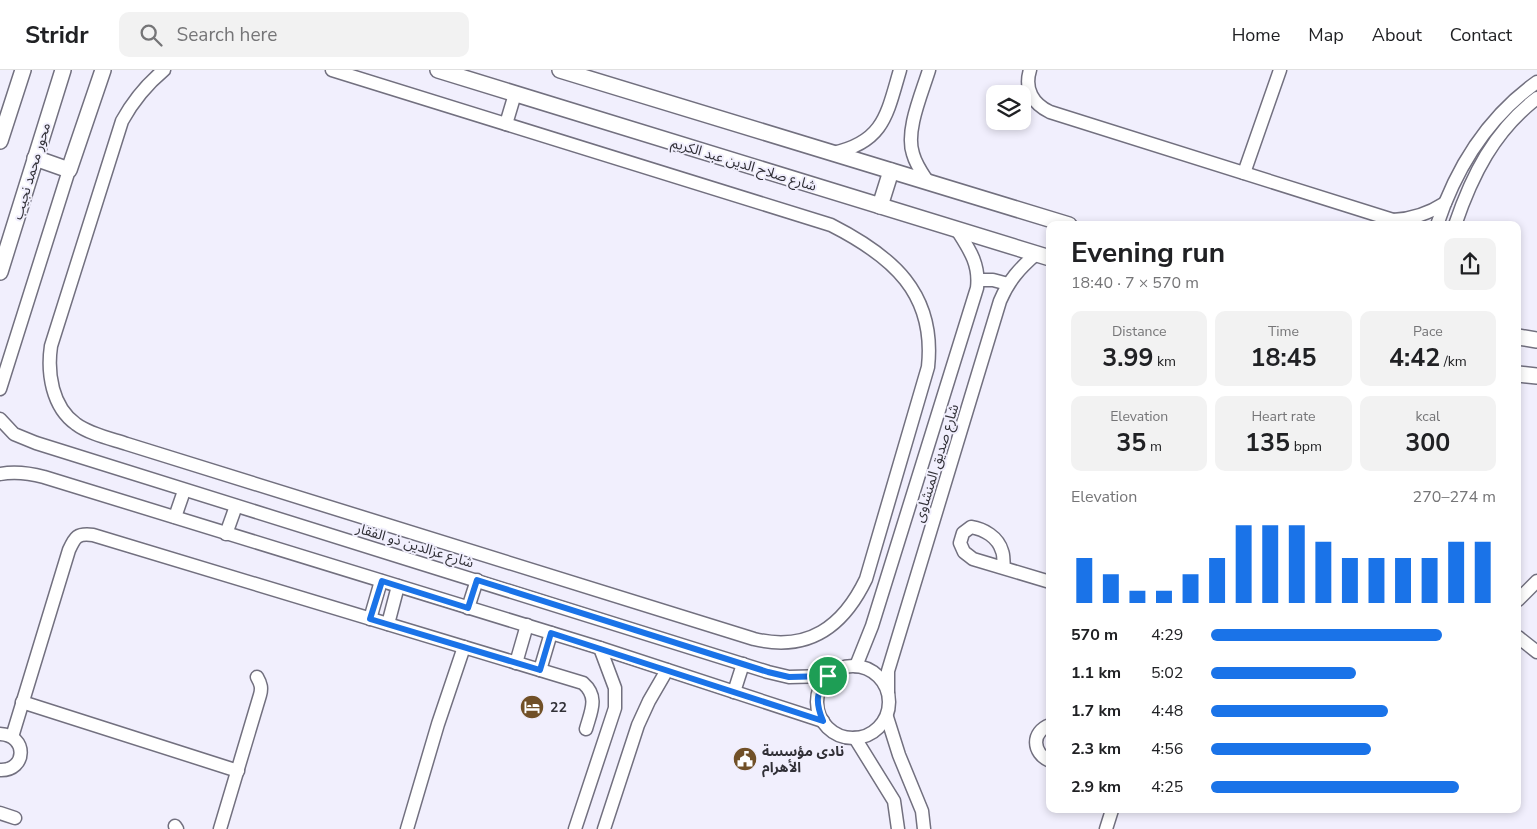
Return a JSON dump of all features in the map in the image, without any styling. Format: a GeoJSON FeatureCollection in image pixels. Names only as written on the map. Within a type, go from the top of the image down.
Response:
{"type":"FeatureCollection","features":[{"type":"Feature","properties":{"kind":"main road"},"geometry":{"type":"LineString","coordinates":[[0,140],[24,70]]}},
{"type":"Feature","properties":{"kind":"main road","name":"محور محمد نجيب"},"geometry":{"type":"LineString","coordinates":[[0,272],[63,70]]}},
{"type":"Feature","properties":{"kind":"main road"},"geometry":{"type":"LineString","coordinates":[[35,158],[69,170],[103,70]]}},
{"type":"Feature","properties":{"kind":"main road","name":"شارع صلاح الدين عبد الكريم"},"geometry":{"type":"LineString","coordinates":[[438,70],[1043,256]]}},
{"type":"Feature","properties":{"kind":"main road"},"geometry":{"type":"LineString","coordinates":[[560,70],[1056,221]]}},
{"type":"Feature","properties":{"kind":"main road"},"geometry":{"type":"LineString","coordinates":[[880,206],[891,170]]}},
{"type":"Feature","properties":{"kind":"main road"},"geometry":{"type":"LineString","coordinates":[[1521,337],[1537,340]]}},
{"type":"Feature","properties":{"kind":"main road"},"geometry":{"type":"LineString","coordinates":[[1521,374],[1537,376]]}},
{"type":"Feature","properties":{"kind":"street"},"geometry":{"type":"LineString","coordinates":[[164,70],[136,97],[122,121],[51,346],[49,367],[52,388],[62,408],[76,424],[98,434],[754,639],[780,643],[805,640],[817,635],[836,622],[853,603],[866,579],[927,374],[930,353],[925,318],[918,298],[910,285],[891,263],[864,243],[831,225],[332,70]]}},
{"type":"Feature","properties":{"kind":"street"},"geometry":{"type":"LineString","coordinates":[[833,153],[850,149],[866,141],[878,129],[887,113],[900,70]]}},
{"type":"Feature","properties":{"kind":"street"},"geometry":{"type":"LineString","coordinates":[[928,182],[918,168],[912,152],[911,136],[929,70]]}},
{"type":"Feature","properties":{"kind":"street"},"geometry":{"type":"LineString","coordinates":[[1030,70],[1028,86],[1030,94],[1042,109],[1395,221]]}},
{"type":"Feature","properties":{"kind":"street"},"geometry":{"type":"LineString","coordinates":[[1244,173],[1280,70]]}},
{"type":"Feature","properties":{"kind":"street"},"geometry":{"type":"LineString","coordinates":[[1438,221],[1444,203],[1462,166],[1486,131],[1514,101],[1537,82]]}},
{"type":"Feature","properties":{"kind":"street"},"geometry":{"type":"LineString","coordinates":[[506,124],[514,94]]}},
{"type":"Feature","properties":{"kind":"street"},"geometry":{"type":"LineString","coordinates":[[1456,221],[1466,193],[1488,152],[1501,133],[1537,98]]}},
{"type":"Feature","properties":{"kind":"street"},"geometry":{"type":"LineString","coordinates":[[0,389],[69,170]]}},
{"type":"Feature","properties":{"kind":"street"},"geometry":{"type":"LineString","coordinates":[[1402,221],[1433,211],[1444,203]]}},
{"type":"Feature","properties":{"kind":"street","name":"شارع صديق المنشاوى"},"geometry":{"type":"LineString","coordinates":[[856,666],[872,626],[978,280],[974,260],[957,230]]}},
{"type":"Feature","properties":{"kind":"street","name":"شارع صديق المنشاوى"},"geometry":{"type":"LineString","coordinates":[[888,692],[888,671],[1000,301],[1017,271],[1043,256]]}},
{"type":"Feature","properties":{"kind":"street"},"geometry":{"type":"LineString","coordinates":[[978,280],[993,280],[1008,284]]}},
{"type":"Feature","properties":{"kind":"street","name":"شارع عزالدين ذو الفقار"},"geometry":{"type":"LineString","coordinates":[[0,419],[14,434],[25,439],[184,491],[477,580],[768,672],[789,677],[828,676]]}},
{"type":"Feature","properties":{"kind":"street"},"geometry":{"type":"LineString","coordinates":[[900,464],[920,470]]}},
{"type":"Feature","properties":{"kind":"street"},"geometry":{"type":"LineString","coordinates":[[0,474],[11,472],[29,473],[527,625],[823,721]]}},
{"type":"Feature","properties":{"kind":"street"},"geometry":{"type":"LineString","coordinates":[[175,517],[184,491]]}},
{"type":"Feature","properties":{"kind":"street"},"geometry":{"type":"LineString","coordinates":[[226,534],[236,506]]}},
{"type":"Feature","properties":{"kind":"street"},"geometry":{"type":"LineString","coordinates":[[0,770],[12,769],[20,759],[20,746],[17,741],[6,735],[22,702],[69,550],[77,536],[83,534],[93,535],[583,682],[589,688],[593,703],[586,729]]}},
{"type":"Feature","properties":{"kind":"street"},"geometry":{"type":"LineString","coordinates":[[1004,567],[1046,581]]}},
{"type":"Feature","properties":{"kind":"street"},"geometry":{"type":"LineString","coordinates":[[468,608],[477,580]]}},
{"type":"Feature","properties":{"kind":"street"},"geometry":{"type":"LineString","coordinates":[[370,619],[382,581]]}},
{"type":"Feature","properties":{"kind":"street"},"geometry":{"type":"LineString","coordinates":[[1521,597],[1537,581]]}},
{"type":"Feature","properties":{"kind":"street"},"geometry":{"type":"LineString","coordinates":[[388,624],[398,586]]}},
{"type":"Feature","properties":{"kind":"street"},"geometry":{"type":"LineString","coordinates":[[516,663],[527,625]]}},
{"type":"Feature","properties":{"kind":"street"},"geometry":{"type":"LineString","coordinates":[[540,670],[551,633]]}},
{"type":"Feature","properties":{"kind":"street"},"geometry":{"type":"LineString","coordinates":[[1521,639],[1537,652]]}},
{"type":"Feature","properties":{"kind":"street"},"geometry":{"type":"LineString","coordinates":[[407,829],[438,724],[464,647]]}},
{"type":"Feature","properties":{"kind":"street"},"geometry":{"type":"LineString","coordinates":[[575,829],[615,708],[616,688],[600,648]]}},
{"type":"Feature","properties":{"kind":"street"},"geometry":{"type":"LineString","coordinates":[[734,692],[743,664]]}},
{"type":"Feature","properties":{"kind":"street"},"geometry":{"type":"LineString","coordinates":[[856,666],[870,670],[881,679],[888,692],[890,704],[886,717],[879,728],[868,735],[855,738],[837,734],[823,721],[818,709],[818,697],[821,686],[828,676],[836,670],[846,667],[856,666]]}},
{"type":"Feature","properties":{"kind":"street"},"geometry":{"type":"LineString","coordinates":[[604,829],[638,725],[667,670]]}},
{"type":"Feature","properties":{"kind":"street"},"geometry":{"type":"LineString","coordinates":[[220,829],[262,689],[257,677]]}},
{"type":"Feature","properties":{"kind":"street"},"geometry":{"type":"LineString","coordinates":[[22,702],[238,771]]}},
{"type":"Feature","properties":{"kind":"street"},"geometry":{"type":"LineString","coordinates":[[886,717],[922,811],[924,829]]}},
{"type":"Feature","properties":{"kind":"street"},"geometry":{"type":"LineString","coordinates":[[1046,727],[1038,733],[1036,740],[1038,752],[1046,759]]}},
{"type":"Feature","properties":{"kind":"street"},"geometry":{"type":"LineString","coordinates":[[855,738],[894,802],[898,829]]}},
{"type":"Feature","properties":{"kind":"street"},"geometry":{"type":"LineString","coordinates":[[0,813],[15,818]]}},
{"type":"Feature","properties":{"kind":"street"},"geometry":{"type":"LineString","coordinates":[[1106,829],[1111,813]]}},
{"type":"Feature","properties":{"kind":"place","name":"22"},"geometry":{"type":"Point","coordinates":[532,707]}},
{"type":"Feature","properties":{"kind":"place","name":"نادى مؤسسة الأهرام"},"geometry":{"type":"Point","coordinates":[745,759]}},
{"type":"Feature","properties":{"kind":"route"},"geometry":{"type":"LineString","coordinates":[[477,580],[768,672],[789,677],[828,676],[821,686],[818,697],[818,709],[823,721],[551,633],[540,670],[370,619],[382,581],[468,608],[477,580]]}}]}
